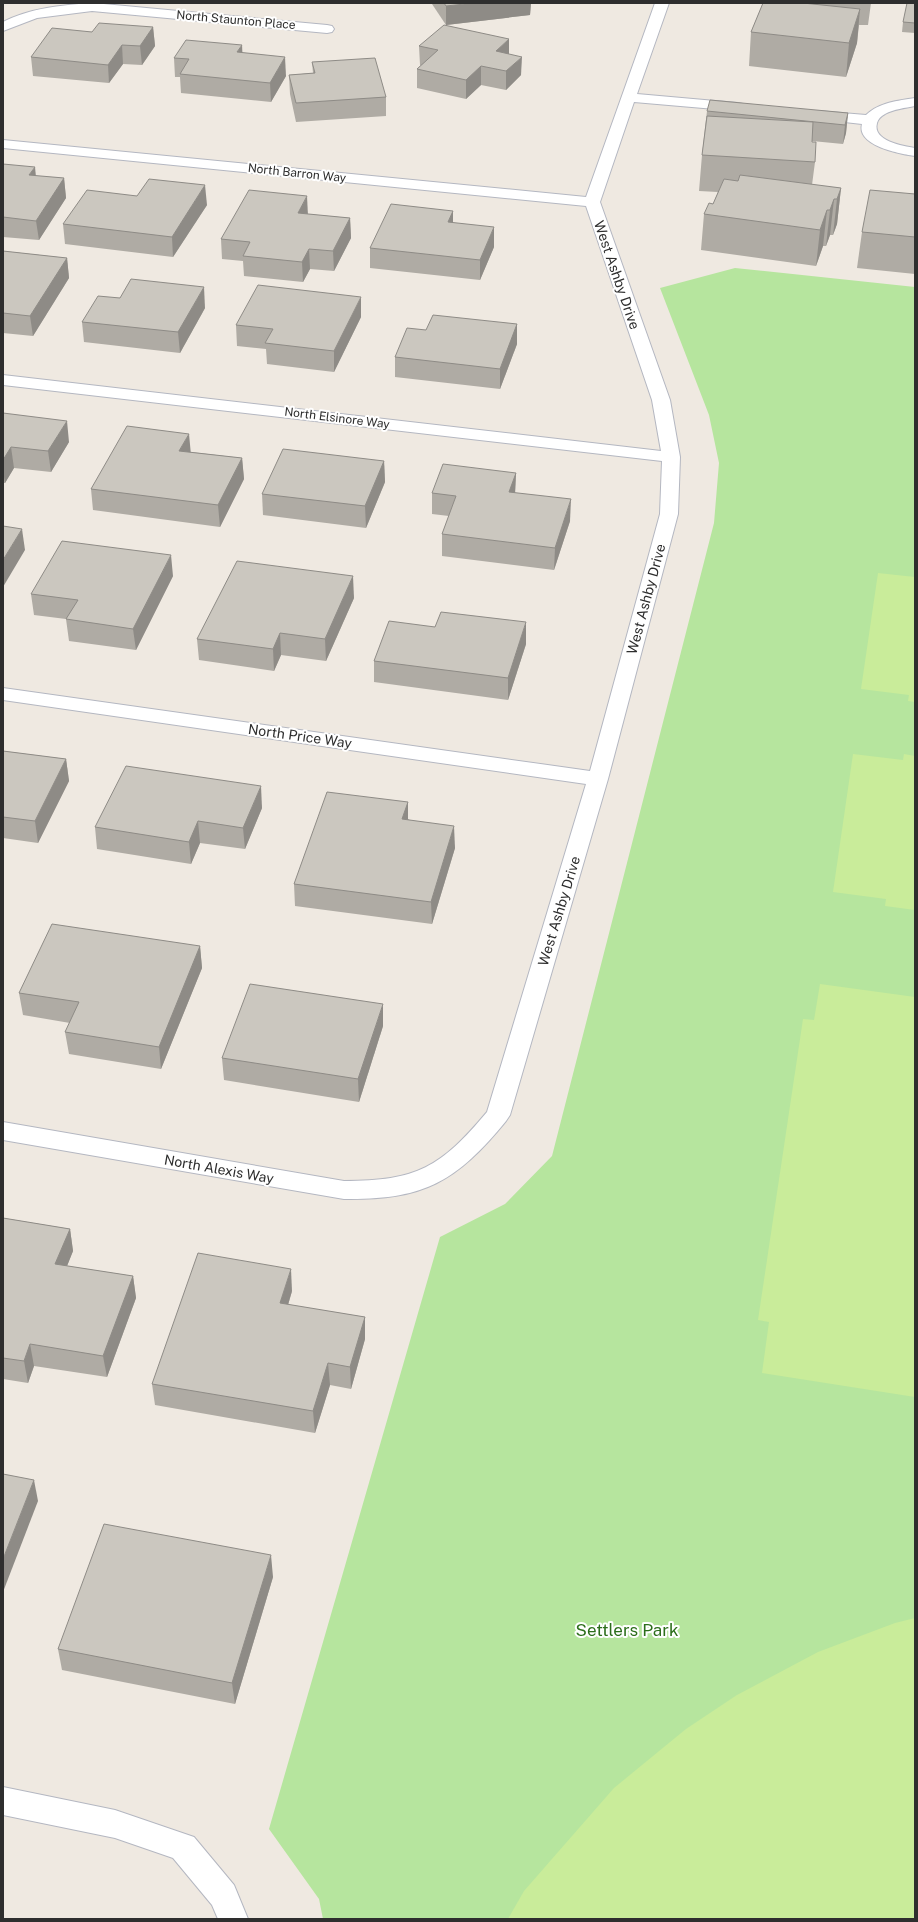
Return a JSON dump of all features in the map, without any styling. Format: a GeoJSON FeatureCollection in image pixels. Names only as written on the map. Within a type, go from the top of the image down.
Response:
{"type":"FeatureCollection","features":[{"type":"Feature","properties":{"kind":"street","name":"West Ashby Drive"},"geometry":{"type":"LineString","coordinates":[[435,1175],[471,1148],[498,1115],[598,779],[669,514],[671,457],[661,400],[592,202],[662,3]]}},
{"type":"Feature","properties":{"kind":"street","name":"North Staunton Place"},"geometry":{"type":"LineString","coordinates":[[3,27],[28,15],[92,7],[327,28]]}},
{"type":"Feature","properties":{"kind":"street"},"geometry":{"type":"LineString","coordinates":[[628,97],[750,108]]}},
{"type":"Feature","properties":{"kind":"street"},"geometry":{"type":"LineString","coordinates":[[915,102],[899,103],[885,107],[874,113],[869,120],[868,128],[872,135],[881,142],[895,148],[915,152]]}},
{"type":"Feature","properties":{"kind":"street"},"geometry":{"type":"LineString","coordinates":[[805,114],[869,120]]}},
{"type":"Feature","properties":{"kind":"street","name":"North Barron Way"},"geometry":{"type":"LineString","coordinates":[[3,144],[592,202]]}},
{"type":"Feature","properties":{"kind":"street","name":"North Elsinore Way"},"geometry":{"type":"LineString","coordinates":[[3,380],[671,457]]}},
{"type":"Feature","properties":{"kind":"street","name":"North Price Way"},"geometry":{"type":"LineString","coordinates":[[3,694],[598,779]]}},
{"type":"Feature","properties":{"kind":"street","name":"North Alexis Way"},"geometry":{"type":"LineString","coordinates":[[3,1131],[344,1190],[392,1188],[435,1175]]}},
{"type":"Feature","properties":{"kind":"street"},"geometry":{"type":"LineString","coordinates":[[3,1801],[115,1824],[183,1846],[230,1910]]}},
{"type":"Feature","properties":{"kind":"green space","name":"Settlers Park"},"geometry":{"type":"Polygon","coordinates":[[[735,268],[915,287],[915,1919],[323,1919],[319,1899],[269,1829],[440,1237],[505,1204],[552,1156],[714,523],[719,463],[709,415],[660,288],[735,268]]]}},
{"type":"Feature","properties":{"kind":"green space"},"geometry":{"type":"Polygon","coordinates":[[[878,573],[915,577],[915,702],[908,701],[909,695],[861,689],[878,573]]]}},
{"type":"Feature","properties":{"kind":"green space"},"geometry":{"type":"Polygon","coordinates":[[[853,754],[903,760],[904,754],[915,756],[915,910],[885,906],[886,899],[833,892],[853,754]]]}},
{"type":"Feature","properties":{"kind":"green space"},"geometry":{"type":"Polygon","coordinates":[[[820,984],[915,997],[915,1397],[762,1373],[769,1322],[758,1320],[803,1019],[814,1020],[820,984]]]}},
{"type":"Feature","properties":{"kind":"green space"},"geometry":{"type":"Polygon","coordinates":[[[915,1618],[915,1919],[508,1919],[524,1891],[614,1788],[686,1729],[737,1695],[818,1652],[895,1623],[915,1618]]]}},
{"type":"Feature","properties":{"kind":"building"},"geometry":{"type":"Polygon","coordinates":[[[444,3],[474,3],[446,6],[444,3]]]}},
{"type":"Feature","properties":{"kind":"building"},"geometry":{"type":"Polygon","coordinates":[[[763,3],[803,3],[860,9],[849,43],[751,32],[763,3]]]}},
{"type":"Feature","properties":{"kind":"building"},"geometry":{"type":"Polygon","coordinates":[[[907,3],[915,3],[915,23],[903,22],[907,3]]]}},
{"type":"Feature","properties":{"kind":"building"},"geometry":{"type":"Polygon","coordinates":[[[99,23],[153,27],[140,46],[122,45],[108,65],[31,57],[52,28],[92,32],[99,23]]]}},
{"type":"Feature","properties":{"kind":"building"},"geometry":{"type":"Polygon","coordinates":[[[444,25],[509,39],[496,51],[522,57],[506,71],[481,66],[466,80],[417,69],[438,50],[419,46],[444,25]]]}},
{"type":"Feature","properties":{"kind":"building"},"geometry":{"type":"Polygon","coordinates":[[[186,40],[242,45],[237,52],[285,57],[270,83],[180,74],[189,59],[174,58],[186,40]]]}},
{"type":"Feature","properties":{"kind":"building"},"geometry":{"type":"Polygon","coordinates":[[[375,58],[386,97],[296,103],[289,75],[315,73],[312,62],[375,58]]]}},
{"type":"Feature","properties":{"kind":"building"},"geometry":{"type":"Polygon","coordinates":[[[710,100],[848,113],[845,125],[707,111],[710,100]]]}},
{"type":"Feature","properties":{"kind":"building"},"geometry":{"type":"Polygon","coordinates":[[[707,116],[813,122],[812,142],[816,142],[815,162],[702,155],[707,116]]]}},
{"type":"Feature","properties":{"kind":"building"},"geometry":{"type":"Polygon","coordinates":[[[3,164],[35,167],[29,175],[64,178],[36,221],[3,217],[3,164]]]}},
{"type":"Feature","properties":{"kind":"building"},"geometry":{"type":"Polygon","coordinates":[[[740,175],[841,188],[837,199],[834,199],[830,210],[827,210],[820,230],[704,214],[709,203],[713,204],[724,179],[738,181],[740,175]]]}},
{"type":"Feature","properties":{"kind":"building"},"geometry":{"type":"Polygon","coordinates":[[[149,179],[205,185],[172,237],[63,224],[87,190],[137,196],[149,179]]]}},
{"type":"Feature","properties":{"kind":"building"},"geometry":{"type":"Polygon","coordinates":[[[249,190],[307,196],[298,213],[350,218],[333,251],[309,249],[302,262],[243,256],[250,242],[221,239],[249,190]]]}},
{"type":"Feature","properties":{"kind":"building"},"geometry":{"type":"Polygon","coordinates":[[[870,190],[915,194],[915,237],[862,232],[870,190]]]}},
{"type":"Feature","properties":{"kind":"building"},"geometry":{"type":"Polygon","coordinates":[[[391,204],[453,211],[448,222],[494,227],[480,260],[370,248],[391,204]]]}},
{"type":"Feature","properties":{"kind":"building"},"geometry":{"type":"Polygon","coordinates":[[[3,251],[67,258],[30,316],[3,313],[3,251]]]}},
{"type":"Feature","properties":{"kind":"building"},"geometry":{"type":"Polygon","coordinates":[[[131,279],[204,287],[178,332],[82,322],[98,296],[120,298],[131,279]]]}},
{"type":"Feature","properties":{"kind":"building"},"geometry":{"type":"Polygon","coordinates":[[[258,285],[361,297],[334,351],[265,343],[273,329],[236,325],[258,285]]]}},
{"type":"Feature","properties":{"kind":"building"},"geometry":{"type":"Polygon","coordinates":[[[433,315],[517,324],[500,369],[395,357],[407,328],[426,330],[433,315]]]}},
{"type":"Feature","properties":{"kind":"building"},"geometry":{"type":"Polygon","coordinates":[[[3,413],[67,421],[48,451],[11,447],[3,460],[3,413]]]}},
{"type":"Feature","properties":{"kind":"building"},"geometry":{"type":"Polygon","coordinates":[[[127,426],[189,434],[179,451],[242,458],[218,505],[91,489],[127,426]]]}},
{"type":"Feature","properties":{"kind":"building"},"geometry":{"type":"Polygon","coordinates":[[[283,449],[384,461],[365,506],[262,494],[283,449]]]}},
{"type":"Feature","properties":{"kind":"building"},"geometry":{"type":"Polygon","coordinates":[[[443,464],[516,473],[509,492],[571,499],[555,548],[442,534],[456,496],[432,493],[443,464]]]}},
{"type":"Feature","properties":{"kind":"building"},"geometry":{"type":"Polygon","coordinates":[[[3,526],[22,529],[3,560],[3,526]]]}},
{"type":"Feature","properties":{"kind":"building"},"geometry":{"type":"Polygon","coordinates":[[[62,541],[171,555],[133,629],[66,619],[78,600],[31,594],[62,541]]]}},
{"type":"Feature","properties":{"kind":"building"},"geometry":{"type":"Polygon","coordinates":[[[237,561],[353,576],[325,639],[280,633],[273,649],[197,639],[237,561]]]}},
{"type":"Feature","properties":{"kind":"building"},"geometry":{"type":"Polygon","coordinates":[[[441,612],[526,622],[508,678],[374,661],[389,621],[435,627],[441,612]]]}},
{"type":"Feature","properties":{"kind":"building"},"geometry":{"type":"Polygon","coordinates":[[[3,751],[66,759],[35,821],[3,817],[3,751]]]}},
{"type":"Feature","properties":{"kind":"building"},"geometry":{"type":"Polygon","coordinates":[[[126,766],[261,786],[243,828],[198,821],[189,842],[95,827],[126,766]]]}},
{"type":"Feature","properties":{"kind":"building"},"geometry":{"type":"Polygon","coordinates":[[[327,792],[408,802],[402,819],[454,826],[431,902],[294,884],[327,792]]]}},
{"type":"Feature","properties":{"kind":"building"},"geometry":{"type":"Polygon","coordinates":[[[52,924],[200,946],[159,1047],[65,1032],[79,1002],[19,993],[52,924]]]}},
{"type":"Feature","properties":{"kind":"building"},"geometry":{"type":"Polygon","coordinates":[[[250,984],[383,1004],[358,1079],[222,1058],[250,984]]]}},
{"type":"Feature","properties":{"kind":"building"},"geometry":{"type":"Polygon","coordinates":[[[3,1218],[70,1229],[55,1264],[133,1276],[103,1356],[30,1344],[24,1361],[3,1358],[3,1218]]]}},
{"type":"Feature","properties":{"kind":"building"},"geometry":{"type":"Polygon","coordinates":[[[198,1253],[291,1269],[280,1303],[365,1317],[350,1367],[328,1363],[313,1411],[152,1384],[198,1253]]]}},
{"type":"Feature","properties":{"kind":"building"},"geometry":{"type":"Polygon","coordinates":[[[3,1474],[34,1480],[3,1559],[3,1474]]]}},
{"type":"Feature","properties":{"kind":"building"},"geometry":{"type":"Polygon","coordinates":[[[104,1524],[271,1555],[232,1683],[58,1649],[104,1524]]]}}]}
